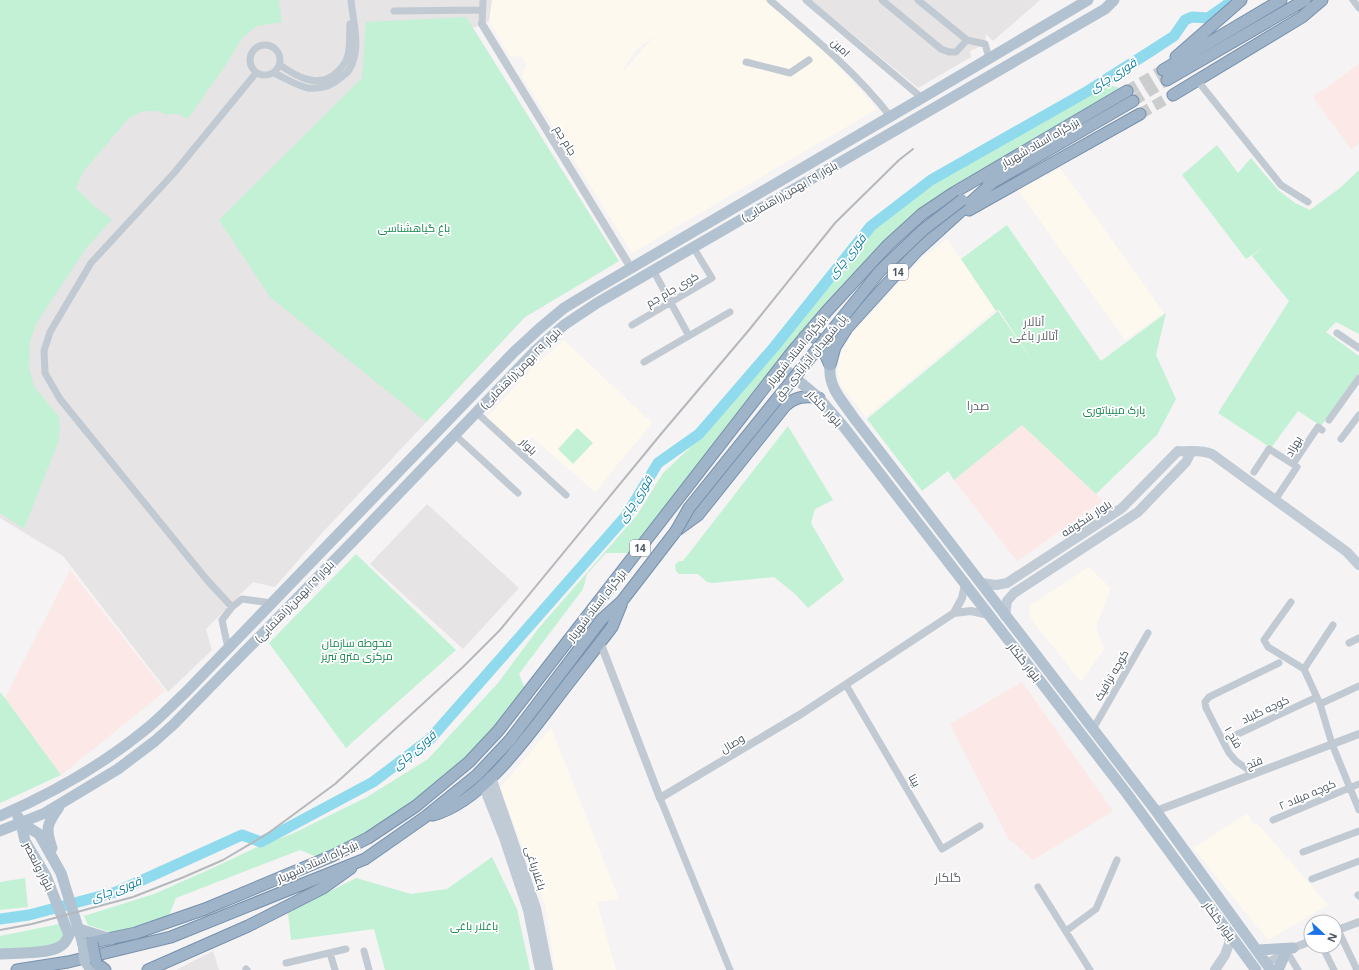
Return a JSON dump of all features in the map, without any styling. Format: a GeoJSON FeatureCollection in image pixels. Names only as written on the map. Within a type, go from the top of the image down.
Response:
{"type":"FeatureCollection","features":[{"type":"Feature","properties":{"kind":"highway"},"geometry":{"type":"LineString","coordinates":[[1165,75],[1172,61],[1241,0]]}},
{"type":"Feature","properties":{"kind":"highway"},"geometry":{"type":"LineString","coordinates":[[1165,75],[1281,0]]}},
{"type":"Feature","properties":{"kind":"highway"},"geometry":{"type":"LineString","coordinates":[[1165,75],[1305,0]]}},
{"type":"Feature","properties":{"kind":"highway"},"geometry":{"type":"LineString","coordinates":[[1172,95],[1302,17],[1322,0]]}},
{"type":"Feature","properties":{"kind":"highway","name":"بزرگراه استاد شهریار"},"geometry":{"type":"LineString","coordinates":[[88,944],[136,933],[205,909],[332,856],[368,838],[416,806],[469,762],[503,724],[805,336],[888,245],[922,214],[955,192],[1127,91]]}},
{"type":"Feature","properties":{"kind":"highway","name":"بزرگراه استاد شهریار"},"geometry":{"type":"LineString","coordinates":[[962,200],[1133,100]]}},
{"type":"Feature","properties":{"kind":"highway"},"geometry":{"type":"LineString","coordinates":[[953,219],[1140,114]]}},
{"type":"Feature","properties":{"kind":"highway"},"geometry":{"type":"LineString","coordinates":[[953,219],[993,182]]}},
{"type":"Feature","properties":{"kind":"highway","name":"پل شهیدان آذرآبادی حق"},"geometry":{"type":"LineString","coordinates":[[676,531],[689,508],[867,286],[910,241],[962,200]]}},
{"type":"Feature","properties":{"kind":"highway","name":"14"},"geometry":{"type":"LineString","coordinates":[[847,328],[917,251],[953,219]]}},
{"type":"Feature","properties":{"kind":"highway"},"geometry":{"type":"LineString","coordinates":[[827,311],[826,316],[830,326],[839,330],[847,328]]}},
{"type":"Feature","properties":{"kind":"highway"},"geometry":{"type":"LineString","coordinates":[[830,365],[835,347],[847,328]]}},
{"type":"Feature","properties":{"kind":"highway"},"geometry":{"type":"LineString","coordinates":[[805,336],[811,335],[819,340],[830,365]]}},
{"type":"Feature","properties":{"kind":"highway"},"geometry":{"type":"LineString","coordinates":[[765,388],[770,386],[781,390],[784,394],[784,406]]}},
{"type":"Feature","properties":{"kind":"highway"},"geometry":{"type":"LineString","coordinates":[[676,531],[698,515],[784,406],[802,396],[819,398]]}},
{"type":"Feature","properties":{"kind":"highway","name":"بزرگراه استاد شهریار"},"geometry":{"type":"LineString","coordinates":[[17,970],[68,962],[158,941],[365,858],[425,817],[477,775],[510,740],[602,619],[622,601],[676,531]]}},
{"type":"Feature","properties":{"kind":"highway"},"geometry":{"type":"LineString","coordinates":[[425,817],[438,814],[455,805],[487,781],[519,748],[612,627],[622,601]]}},
{"type":"Feature","properties":{"kind":"highway"},"geometry":{"type":"LineString","coordinates":[[153,969],[248,926],[323,888],[365,858]]}},
{"type":"Feature","properties":{"kind":"highway"},"geometry":{"type":"LineString","coordinates":[[88,944],[90,967]]}},
{"type":"Feature","properties":{"kind":"main road","name":"بلوار ٢٩ بهمن(راهنمایی)"},"geometry":{"type":"LineString","coordinates":[[0,816],[43,796],[98,764],[146,730],[186,692],[514,352],[529,337],[564,308],[1088,0]]}},
{"type":"Feature","properties":{"kind":"main road","name":"بلوار ٢٩ بهمن(راهنمایی)"},"geometry":{"type":"LineString","coordinates":[[0,831],[45,813],[124,764],[155,741],[196,702],[536,350],[564,325],[597,303],[653,270],[1104,9],[1114,0]]}},
{"type":"Feature","properties":{"kind":"main road"},"geometry":{"type":"LineString","coordinates":[[839,147],[846,158]]}},
{"type":"Feature","properties":{"kind":"main road","name":"بلوار گلکار"},"geometry":{"type":"LineString","coordinates":[[830,365],[830,380],[834,390],[854,418],[1156,811],[1269,967]]}},
{"type":"Feature","properties":{"kind":"main road","name":"بلوار گلکار"},"geometry":{"type":"LineString","coordinates":[[781,366],[819,398],[844,427],[1125,791],[1226,929],[1254,970]]}},
{"type":"Feature","properties":{"kind":"main road","name":"بلوار شکوفه"},"geometry":{"type":"LineString","coordinates":[[1007,583],[1122,508],[1178,451],[1191,452],[1200,450],[1212,454],[1347,552],[1359,565]]}},
{"type":"Feature","properties":{"kind":"main road"},"geometry":{"type":"LineString","coordinates":[[1005,616],[1007,601],[1014,593],[1138,512],[1186,462],[1191,452]]}},
{"type":"Feature","properties":{"kind":"main road"},"geometry":{"type":"LineString","coordinates":[[981,583],[1007,583],[1008,590],[1014,593]]}},
{"type":"Feature","properties":{"kind":"main road"},"geometry":{"type":"LineString","coordinates":[[186,692],[196,702]]}},
{"type":"Feature","properties":{"kind":"main road","name":"باغلارباغی"},"geometry":{"type":"LineString","coordinates":[[487,781],[504,838],[532,909],[548,970]]}},
{"type":"Feature","properties":{"kind":"main road"},"geometry":{"type":"LineString","coordinates":[[62,803],[50,821],[48,835],[62,877]]}},
{"type":"Feature","properties":{"kind":"main road"},"geometry":{"type":"LineString","coordinates":[[14,810],[21,823]]}},
{"type":"Feature","properties":{"kind":"main road","name":"بلوار ولىعصر"},"geometry":{"type":"LineString","coordinates":[[21,823],[39,834],[62,877],[79,928],[88,944]]}},
{"type":"Feature","properties":{"kind":"main road","name":"بلوار ولىعصر"},"geometry":{"type":"LineString","coordinates":[[0,954],[42,951],[58,948],[66,943],[69,936],[50,884],[25,842],[21,823]]}},
{"type":"Feature","properties":{"kind":"main road","name":"باغلارباغی"},"geometry":{"type":"LineString","coordinates":[[532,909],[540,970]]}},
{"type":"Feature","properties":{"kind":"main road"},"geometry":{"type":"LineString","coordinates":[[79,928],[111,939]]}},
{"type":"Feature","properties":{"kind":"main road"},"geometry":{"type":"LineString","coordinates":[[1215,970],[1225,955],[1230,941],[1226,929]]}},
{"type":"Feature","properties":{"kind":"main road"},"geometry":{"type":"LineString","coordinates":[[1257,950],[1288,951],[1278,970]]}},
{"type":"Feature","properties":{"kind":"main road"},"geometry":{"type":"LineString","coordinates":[[1254,970],[1269,967]]}},
{"type":"Feature","properties":{"kind":"street"},"geometry":{"type":"LineString","coordinates":[[280,65],[301,78],[309,81],[322,81],[333,76],[343,67],[349,46],[350,0]]}},
{"type":"Feature","properties":{"kind":"street"},"geometry":{"type":"LineString","coordinates":[[274,73],[308,88],[323,88],[336,82],[348,71],[354,60],[356,46],[350,0]]}},
{"type":"Feature","properties":{"kind":"street"},"geometry":{"type":"LineString","coordinates":[[482,24],[483,0]]}},
{"type":"Feature","properties":{"kind":"street","name":"امین"},"geometry":{"type":"LineString","coordinates":[[770,0],[828,49],[882,104],[890,116]]}},
{"type":"Feature","properties":{"kind":"street"},"geometry":{"type":"LineString","coordinates":[[806,0],[922,98]]}},
{"type":"Feature","properties":{"kind":"street"},"geometry":{"type":"LineString","coordinates":[[882,0],[941,49],[949,52],[956,52],[967,40]]}},
{"type":"Feature","properties":{"kind":"street"},"geometry":{"type":"LineString","coordinates":[[918,0],[967,40],[985,44],[989,58]]}},
{"type":"Feature","properties":{"kind":"street"},"geometry":{"type":"LineString","coordinates":[[1354,0],[1359,8]]}},
{"type":"Feature","properties":{"kind":"street"},"geometry":{"type":"LineString","coordinates":[[394,11],[482,10]]}},
{"type":"Feature","properties":{"kind":"street","name":"جام جم"},"geometry":{"type":"LineString","coordinates":[[482,24],[631,268]]}},
{"type":"Feature","properties":{"kind":"street"},"geometry":{"type":"LineString","coordinates":[[270,45],[277,50],[280,55],[280,65],[274,73],[265,76],[256,73],[251,66],[250,56],[252,52],[260,46],[270,45]]}},
{"type":"Feature","properties":{"kind":"street"},"geometry":{"type":"LineString","coordinates":[[746,62],[790,72],[808,60]]}},
{"type":"Feature","properties":{"kind":"street"},"geometry":{"type":"LineString","coordinates":[[232,607],[207,580],[60,399],[45,373],[44,351],[50,332],[91,264],[174,173],[256,73]]}},
{"type":"Feature","properties":{"kind":"street"},"geometry":{"type":"LineString","coordinates":[[1197,80],[1280,185],[1308,202]]}},
{"type":"Feature","properties":{"kind":"street","name":"کوی جام جم"},"geometry":{"type":"LineString","coordinates":[[632,325],[712,278],[693,247]]}},
{"type":"Feature","properties":{"kind":"street"},"geometry":{"type":"LineString","coordinates":[[653,270],[689,336]]}},
{"type":"Feature","properties":{"kind":"street"},"geometry":{"type":"LineString","coordinates":[[644,362],[730,312]]}},
{"type":"Feature","properties":{"kind":"street"},"geometry":{"type":"LineString","coordinates":[[1337,333],[1359,348]]}},
{"type":"Feature","properties":{"kind":"street"},"geometry":{"type":"LineString","coordinates":[[1329,420],[1359,378]]}},
{"type":"Feature","properties":{"kind":"street","name":"بلوار"},"geometry":{"type":"LineString","coordinates":[[476,412],[566,495]]}},
{"type":"Feature","properties":{"kind":"street"},"geometry":{"type":"LineString","coordinates":[[1341,439],[1359,415]]}},
{"type":"Feature","properties":{"kind":"street","name":"بهزاد"},"geometry":{"type":"LineString","coordinates":[[1275,500],[1297,467],[1293,464],[1318,427],[1322,430]]}},
{"type":"Feature","properties":{"kind":"street"},"geometry":{"type":"LineString","coordinates":[[454,434],[518,493]]}},
{"type":"Feature","properties":{"kind":"street"},"geometry":{"type":"LineString","coordinates":[[1254,472],[1270,449],[1293,464]]}},
{"type":"Feature","properties":{"kind":"street"},"geometry":{"type":"LineString","coordinates":[[954,613],[962,598],[965,584]]}},
{"type":"Feature","properties":{"kind":"street"},"geometry":{"type":"LineString","coordinates":[[228,648],[222,620],[232,607],[242,599],[272,603]]}},
{"type":"Feature","properties":{"kind":"street"},"geometry":{"type":"LineString","coordinates":[[1291,602],[1264,640],[1265,644],[1304,669],[1319,701],[1332,744],[1359,810]]}},
{"type":"Feature","properties":{"kind":"street"},"geometry":{"type":"LineString","coordinates":[[954,613],[971,611],[989,615]]}},
{"type":"Feature","properties":{"kind":"street","name":"وصال"},"geometry":{"type":"LineString","coordinates":[[660,798],[801,714],[954,613]]}},
{"type":"Feature","properties":{"kind":"street"},"geometry":{"type":"LineString","coordinates":[[1304,669],[1333,625]]}},
{"type":"Feature","properties":{"kind":"street","name":"کوچه ترافیک"},"geometry":{"type":"LineString","coordinates":[[1093,729],[1148,633]]}},
{"type":"Feature","properties":{"kind":"street"},"geometry":{"type":"LineString","coordinates":[[1349,643],[1359,638]]}},
{"type":"Feature","properties":{"kind":"street"},"geometry":{"type":"LineString","coordinates":[[600,642],[660,798],[730,970]]}},
{"type":"Feature","properties":{"kind":"street","name":"فتح ۱"},"geometry":{"type":"LineString","coordinates":[[1254,774],[1236,761],[1223,741],[1206,708],[1205,702],[1209,698],[1278,663]]}},
{"type":"Feature","properties":{"kind":"street","name":"بینا"},"geometry":{"type":"LineString","coordinates":[[846,685],[942,849],[980,826]]}},
{"type":"Feature","properties":{"kind":"street","name":"کوچه گلباد"},"geometry":{"type":"LineString","coordinates":[[1223,741],[1359,686]]}},
{"type":"Feature","properties":{"kind":"street","name":"فتح"},"geometry":{"type":"LineString","coordinates":[[1156,811],[1359,734]]}},
{"type":"Feature","properties":{"kind":"street","name":"کوچه میلاد ۲"},"geometry":{"type":"LineString","coordinates":[[1273,820],[1359,784]]}},
{"type":"Feature","properties":{"kind":"street"},"geometry":{"type":"LineString","coordinates":[[1303,852],[1359,831]]}},
{"type":"Feature","properties":{"kind":"street"},"geometry":{"type":"LineString","coordinates":[[1066,931],[1096,909],[1117,860]]}},
{"type":"Feature","properties":{"kind":"street"},"geometry":{"type":"LineString","coordinates":[[1312,879],[1359,861]]}},
{"type":"Feature","properties":{"kind":"street"},"geometry":{"type":"LineString","coordinates":[[1038,887],[1090,970]]}},
{"type":"Feature","properties":{"kind":"street"},"geometry":{"type":"LineString","coordinates":[[1343,928],[1359,922]]}},
{"type":"Feature","properties":{"kind":"street"},"geometry":{"type":"LineString","coordinates":[[1269,967],[1288,951],[1303,944]]}},
{"type":"Feature","properties":{"kind":"street"},"geometry":{"type":"LineString","coordinates":[[1343,944],[1357,970]]}},
{"type":"Feature","properties":{"kind":"street"},"geometry":{"type":"LineString","coordinates":[[286,963],[346,949]]}},
{"type":"Feature","properties":{"kind":"street"},"geometry":{"type":"LineString","coordinates":[[364,951],[369,970]]}},
{"type":"Feature","properties":{"kind":"street"},"geometry":{"type":"LineString","coordinates":[[1288,951],[1298,970]]}},
{"type":"Feature","properties":{"kind":"street"},"geometry":{"type":"LineString","coordinates":[[330,953],[335,970]]}},
{"type":"Feature","properties":{"kind":"street"},"geometry":{"type":"LineString","coordinates":[[1326,954],[1334,970]]}},
{"type":"Feature","properties":{"kind":"shaded area"},"geometry":{"type":"Polygon","coordinates":[[[0,0],[492,0],[489,21],[473,28],[619,261],[525,317],[322,533],[275,587],[253,582],[206,629],[212,650],[168,692],[63,556],[0,518],[0,0]]]}},
{"type":"Feature","properties":{"kind":"shaded area"},"geometry":{"type":"Polygon","coordinates":[[[492,0],[766,0],[826,52],[877,109],[632,253],[522,76],[526,64],[522,57],[510,56],[489,21],[492,0]],[[654,36],[636,50],[623,69],[625,70],[654,36]]]}},
{"type":"Feature","properties":{"kind":"shaded area"},"geometry":{"type":"Polygon","coordinates":[[[811,0],[1040,0],[993,41],[986,34],[985,44],[970,51],[971,57],[918,88],[811,0]]]}},
{"type":"Feature","properties":{"kind":"shaded area"},"geometry":{"type":"Polygon","coordinates":[[[1359,64],[1359,143],[1351,149],[1313,97],[1359,64]]]}},
{"type":"Feature","properties":{"kind":"shaded area"},"geometry":{"type":"Polygon","coordinates":[[[1060,168],[1164,313],[1125,340],[1018,190],[1060,168]]]}},
{"type":"Feature","properties":{"kind":"shaded area"},"geometry":{"type":"Polygon","coordinates":[[[947,239],[995,310],[866,417],[841,386],[837,371],[841,352],[853,332],[922,258],[947,239]]]}},
{"type":"Feature","properties":{"kind":"shaded area"},"geometry":{"type":"Polygon","coordinates":[[[564,340],[652,423],[595,492],[532,437],[520,449],[486,418],[533,367],[564,340]]]}},
{"type":"Feature","properties":{"kind":"shaded area"},"geometry":{"type":"Polygon","coordinates":[[[1022,424],[1103,501],[1017,561],[954,480],[1022,424]]]}},
{"type":"Feature","properties":{"kind":"shaded area"},"geometry":{"type":"Polygon","coordinates":[[[427,504],[519,588],[463,649],[370,564],[427,504]]]}},
{"type":"Feature","properties":{"kind":"shaded area"},"geometry":{"type":"Polygon","coordinates":[[[1089,567],[1111,588],[1096,627],[1104,649],[1081,682],[1031,619],[1029,609],[1032,604],[1089,567]]]}},
{"type":"Feature","properties":{"kind":"shaded area"},"geometry":{"type":"Polygon","coordinates":[[[70,570],[165,691],[61,775],[5,698],[70,570]]]}},
{"type":"Feature","properties":{"kind":"shaded area"},"geometry":{"type":"Polygon","coordinates":[[[1022,682],[1113,811],[1033,860],[1008,838],[950,724],[1022,682]]]}},
{"type":"Feature","properties":{"kind":"shaded area"},"geometry":{"type":"Polygon","coordinates":[[[551,728],[619,899],[597,902],[616,970],[555,970],[545,905],[500,788],[551,728]]]}},
{"type":"Feature","properties":{"kind":"shaded area"},"geometry":{"type":"Polygon","coordinates":[[[1248,813],[1253,825],[1257,823],[1328,905],[1313,914],[1303,914],[1303,920],[1268,940],[1193,848],[1248,813]]]}},
{"type":"Feature","properties":{"kind":"shaded area"},"geometry":{"type":"Polygon","coordinates":[[[213,951],[219,970],[176,970],[213,951]]]}},
{"type":"Feature","properties":{"kind":"green space"},"geometry":{"type":"Polygon","coordinates":[[[0,0],[279,0],[282,22],[257,26],[243,37],[225,66],[188,119],[178,114],[165,114],[157,111],[143,111],[129,118],[83,172],[76,188],[95,207],[112,219],[85,250],[36,324],[30,342],[29,368],[34,386],[59,417],[60,426],[59,440],[24,529],[0,513],[0,0]]]}},
{"type":"Feature","properties":{"kind":"green space","name":"باغ گیاهشناسی"},"geometry":{"type":"Polygon","coordinates":[[[466,17],[619,261],[525,317],[426,422],[270,297],[219,220],[362,78],[366,22],[466,17]]]}},
{"type":"Feature","properties":{"kind":"green space"},"geometry":{"type":"Polygon","coordinates":[[[1106,84],[1120,88],[889,238],[633,553],[606,553],[587,574],[583,589],[519,674],[525,689],[470,756],[416,802],[369,833],[320,858],[300,850],[176,898],[168,918],[116,934],[88,925],[84,916],[154,894],[255,848],[294,833],[367,797],[428,759],[498,683],[538,629],[637,515],[663,473],[694,444],[877,225],[930,183],[1106,84]]]}},
{"type":"Feature","properties":{"kind":"green space"},"geometry":{"type":"Polygon","coordinates":[[[1217,145],[1238,173],[1251,158],[1278,190],[1295,203],[1310,210],[1340,188],[1359,170],[1359,334],[1336,322],[1326,332],[1359,356],[1359,374],[1321,426],[1298,411],[1271,448],[1218,413],[1289,301],[1252,256],[1265,246],[1246,259],[1182,175],[1217,145]]]}},
{"type":"Feature","properties":{"kind":"green space","name":"پارک مینیاتوری"},"geometry":{"type":"Polygon","coordinates":[[[1007,225],[1101,361],[1166,313],[1156,355],[1176,399],[1157,435],[1096,494],[1022,425],[954,480],[948,471],[922,491],[867,419],[998,311],[1035,365],[999,310],[996,311],[961,259],[1007,225]]]}},
{"type":"Feature","properties":{"kind":"green space"},"geometry":{"type":"Polygon","coordinates":[[[788,426],[833,500],[815,509],[811,523],[844,580],[808,608],[795,594],[774,577],[713,583],[707,582],[698,574],[679,574],[676,571],[675,565],[679,561],[683,561],[788,426]]]}},
{"type":"Feature","properties":{"kind":"green space"},"geometry":{"type":"Polygon","coordinates":[[[577,428],[593,443],[573,464],[558,449],[577,428]]]}},
{"type":"Feature","properties":{"kind":"green space","name":"محوطه سازمان مرکزی مترو تبریز"},"geometry":{"type":"Polygon","coordinates":[[[356,554],[456,650],[346,748],[269,643],[356,554]]]}},
{"type":"Feature","properties":{"kind":"green space"},"geometry":{"type":"Polygon","coordinates":[[[0,692],[61,775],[0,803],[0,692]]]}},
{"type":"Feature","properties":{"kind":"green space","name":"باغلار باغی"},"geometry":{"type":"Polygon","coordinates":[[[492,857],[517,909],[530,970],[385,970],[374,929],[291,940],[288,913],[356,878],[411,894],[447,889],[492,857]]]}},
{"type":"Feature","properties":{"kind":"green space"},"geometry":{"type":"Polygon","coordinates":[[[25,878],[28,907],[0,910],[0,882],[25,878]]]}},
{"type":"Feature","properties":{"kind":"green space"},"geometry":{"type":"Polygon","coordinates":[[[64,923],[66,934],[58,945],[0,952],[0,936],[64,923]]]}},
{"type":"Feature","properties":{"kind":"waterway","name":"قوری چای"},"geometry":{"type":"LineString","coordinates":[[0,919],[29,915],[116,892],[242,835],[261,842],[373,782],[430,739],[626,516],[658,463],[699,434],[775,346],[871,226],[931,180],[1088,91],[1174,36],[1185,20],[1192,17],[1208,18],[1228,4],[1229,0]]}},
{"type":"Feature","properties":{"kind":"tunnel"},"geometry":{"type":"LineString","coordinates":[[1127,91],[1163,70]]}},
{"type":"Feature","properties":{"kind":"tunnel"},"geometry":{"type":"LineString","coordinates":[[1133,101],[1167,80]]}},
{"type":"Feature","properties":{"kind":"tunnel"},"geometry":{"type":"LineString","coordinates":[[1140,114],[1173,95]]}},
{"type":"Feature","properties":{"kind":"railway"},"geometry":{"type":"LineString","coordinates":[[0,930],[32,924],[133,897],[184,877],[223,860],[267,834],[335,784],[463,667],[500,630],[661,434],[749,330],[835,223],[899,160],[913,149]]}},
{"type":"Feature","properties":{"kind":"district","name":"آنالار آتالار باغی"},"geometry":{"type":"Point","coordinates":[1034,328]}},
{"type":"Feature","properties":{"kind":"district","name":"صدرا"},"geometry":{"type":"Point","coordinates":[978,405]}},
{"type":"Feature","properties":{"kind":"district","name":"گلکار"},"geometry":{"type":"Point","coordinates":[948,877]}}]}
